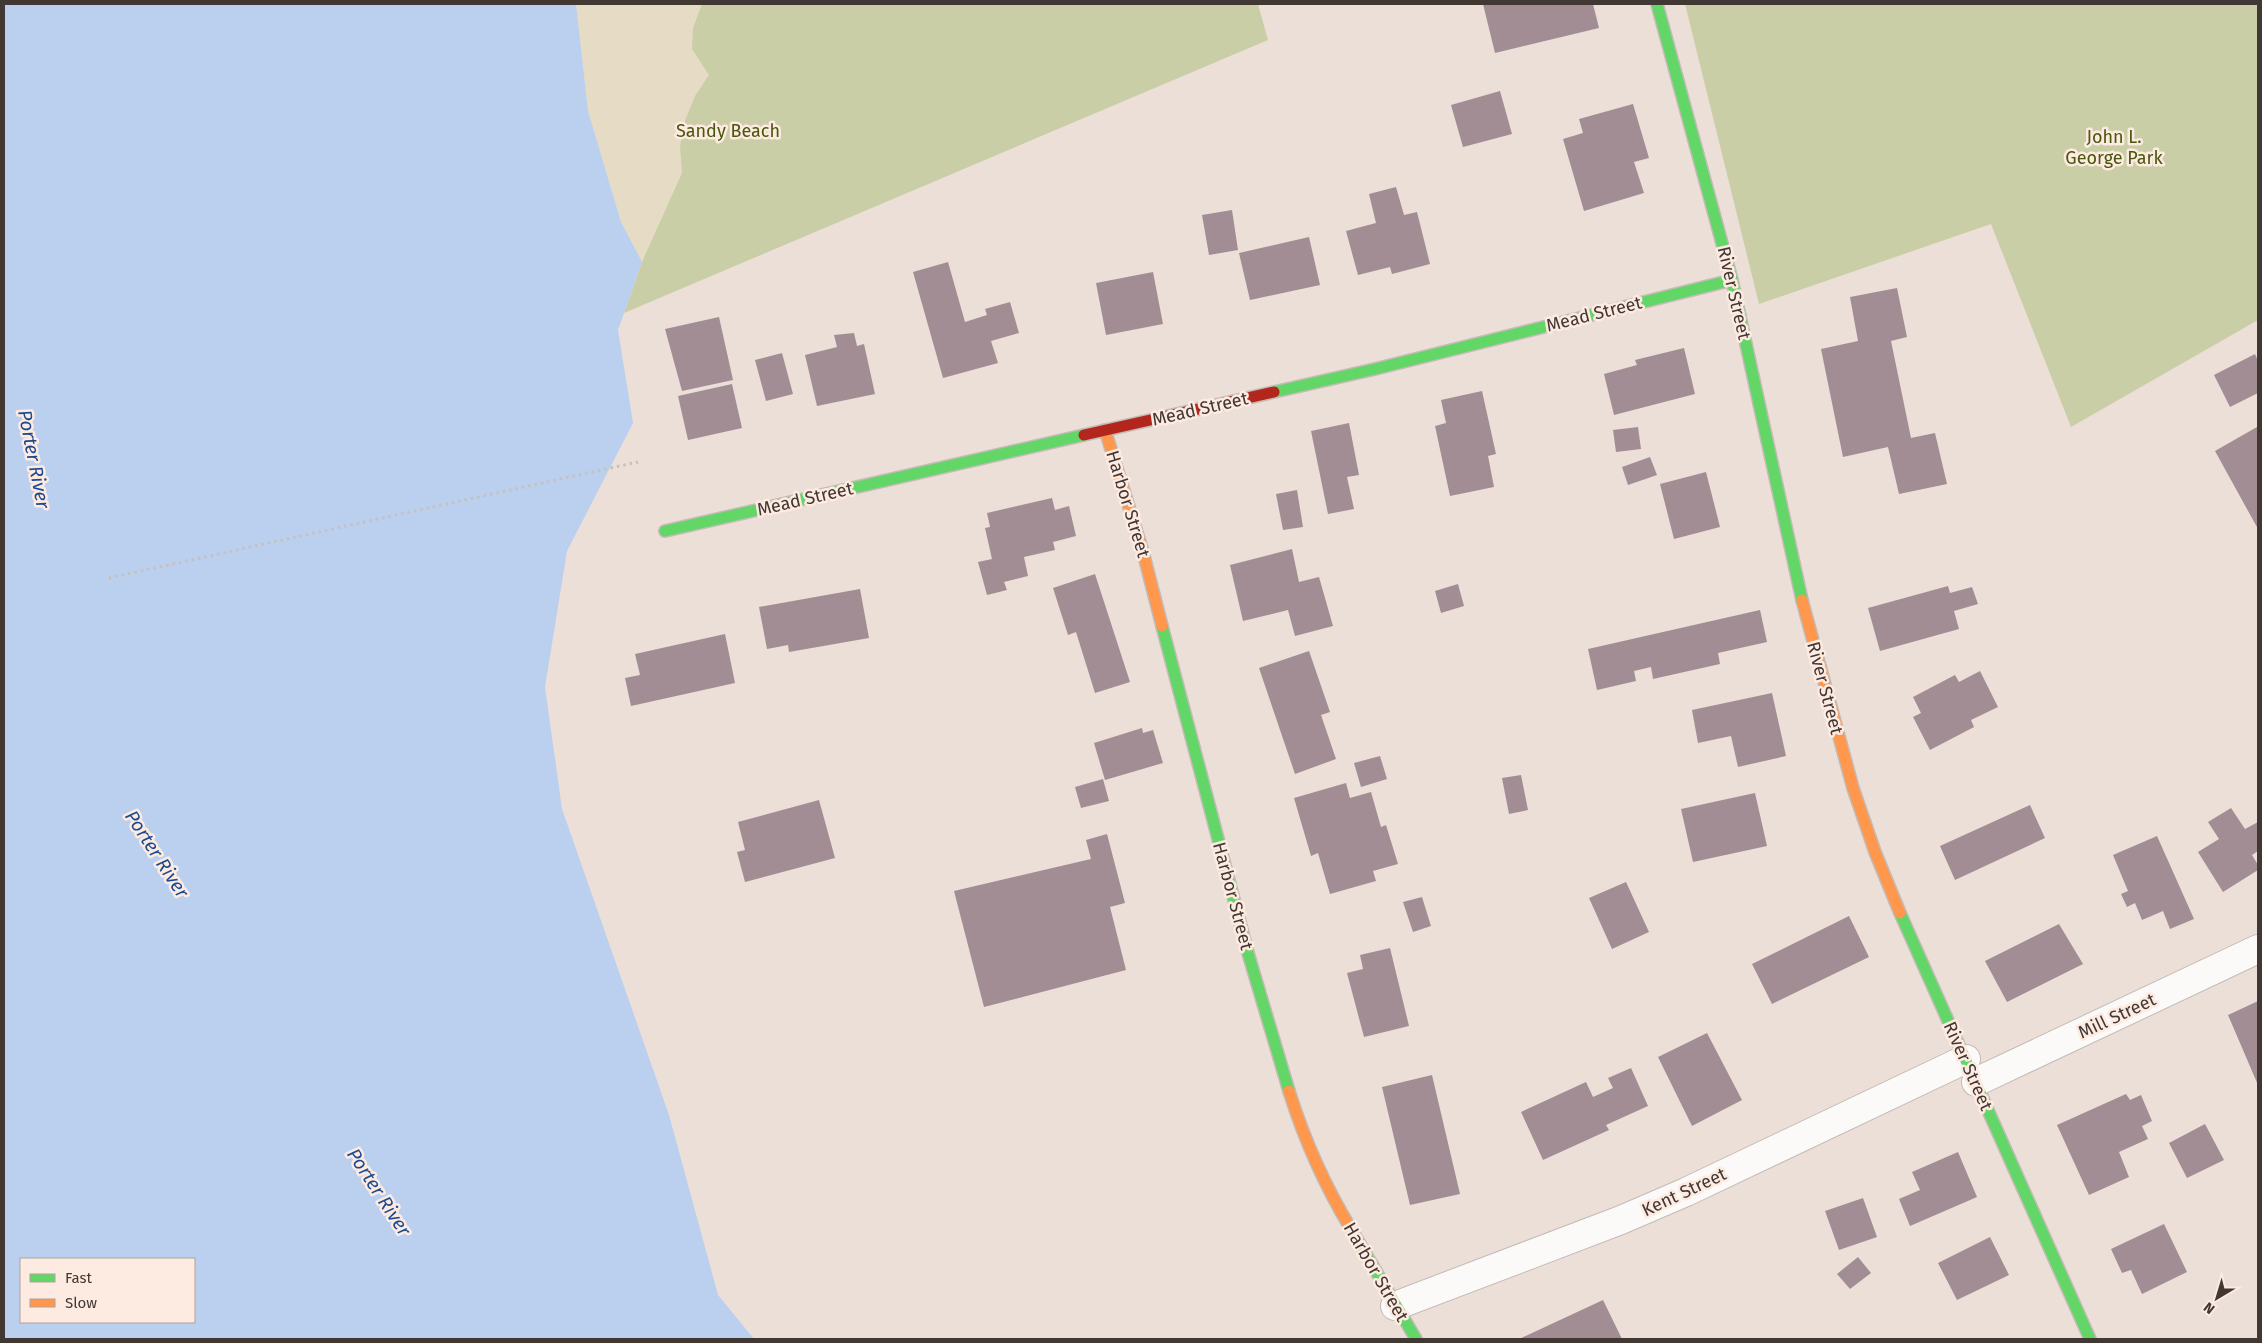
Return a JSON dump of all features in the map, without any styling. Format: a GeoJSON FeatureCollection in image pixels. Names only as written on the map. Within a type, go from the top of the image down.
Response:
{"type":"FeatureCollection","features":[{"type":"Feature","properties":{"kind":"street","name":"River Street"},"geometry":{"type":"LineString","coordinates":[[1657,4],[1732,280],[1802,599],[1848,769],[1875,852],[2090,1339]]}},
{"type":"Feature","properties":{"kind":"street","name":"Mead Street"},"geometry":{"type":"LineString","coordinates":[[665,531],[1375,369],[1732,280]]}},
{"type":"Feature","properties":{"kind":"street","name":"Harbor Street"},"geometry":{"type":"LineString","coordinates":[[1105,430],[1143,552],[1246,944],[1297,1117],[1331,1196],[1416,1339]]}},
{"type":"Feature","properties":{"kind":"street","name":"Mill Street"},"geometry":{"type":"LineString","coordinates":[[1971,1070],[2258,949]]}},
{"type":"Feature","properties":{"kind":"street","name":"Kent Street"},"geometry":{"type":"LineString","coordinates":[[1395,1306],[1630,1217],[1971,1070]]}},
{"type":"Feature","properties":{"kind":"path"},"geometry":{"type":"LineString","coordinates":[[109,578],[638,462]]}},
{"type":"Feature","properties":{"kind":"green space","name":"Sandy Beach"},"geometry":{"type":"Polygon","coordinates":[[[576,4],[1258,4],[1268,40],[624,313],[642,262],[576,4]]]}},
{"type":"Feature","properties":{"kind":"green space","name":"John L. George Park"},"geometry":{"type":"Polygon","coordinates":[[[1685,4],[2258,4],[2258,320],[2071,427],[1991,224],[1759,304],[1685,4]]]}},
{"type":"Feature","properties":{"kind":"sand"},"geometry":{"type":"Polygon","coordinates":[[[576,4],[702,4],[693,28],[692,49],[709,75],[695,96],[685,121],[680,146],[682,173],[642,262],[621,222],[588,111],[576,4]]]}},
{"type":"Feature","properties":{"kind":"water","name":"Porter River"},"geometry":{"type":"Polygon","coordinates":[[[4,4],[576,4],[588,111],[621,222],[642,262],[618,330],[633,423],[567,551],[545,687],[562,809],[669,1115],[718,1295],[754,1339],[4,1339],[4,4]]]}},
{"type":"Feature","properties":{"kind":"building"},"geometry":{"type":"Polygon","coordinates":[[[1483,4],[1593,4],[1599,28],[1495,53],[1483,4]]]}},
{"type":"Feature","properties":{"kind":"building"},"geometry":{"type":"Polygon","coordinates":[[[1500,91],[1512,134],[1463,147],[1451,105],[1500,91]]]}},
{"type":"Feature","properties":{"kind":"building"},"geometry":{"type":"Polygon","coordinates":[[[1633,104],[1649,158],[1634,162],[1644,193],[1584,211],[1563,139],[1583,133],[1579,119],[1633,104]]]}},
{"type":"Feature","properties":{"kind":"building"},"geometry":{"type":"Polygon","coordinates":[[[1396,187],[1404,215],[1417,212],[1430,264],[1392,274],[1390,267],[1358,275],[1346,231],[1376,223],[1369,194],[1396,187]]]}},
{"type":"Feature","properties":{"kind":"building"},"geometry":{"type":"Polygon","coordinates":[[[1232,210],[1238,250],[1209,255],[1202,215],[1232,210]]]}},
{"type":"Feature","properties":{"kind":"building"},"geometry":{"type":"Polygon","coordinates":[[[1309,237],[1320,285],[1250,300],[1239,253],[1309,237]]]}},
{"type":"Feature","properties":{"kind":"building"},"geometry":{"type":"Polygon","coordinates":[[[948,262],[965,322],[987,315],[985,309],[1010,302],[1019,333],[991,341],[998,363],[943,378],[913,272],[948,262]]]}},
{"type":"Feature","properties":{"kind":"building"},"geometry":{"type":"Polygon","coordinates":[[[1153,272],[1163,324],[1106,335],[1096,283],[1153,272]]]}},
{"type":"Feature","properties":{"kind":"building"},"geometry":{"type":"Polygon","coordinates":[[[1897,288],[1907,337],[1891,341],[1911,438],[1935,433],[1947,484],[1899,494],[1888,447],[1843,457],[1821,349],[1858,341],[1850,297],[1897,288]]]}},
{"type":"Feature","properties":{"kind":"building"},"geometry":{"type":"Polygon","coordinates":[[[719,317],[733,380],[682,391],[665,329],[719,317]]]}},
{"type":"Feature","properties":{"kind":"building"},"geometry":{"type":"Polygon","coordinates":[[[854,333],[857,346],[864,344],[875,394],[817,406],[805,355],[837,347],[834,335],[854,333]]]}},
{"type":"Feature","properties":{"kind":"building"},"geometry":{"type":"Polygon","coordinates":[[[1684,348],[1695,394],[1614,415],[1604,374],[1637,365],[1635,360],[1684,348]]]}},
{"type":"Feature","properties":{"kind":"building"},"geometry":{"type":"Polygon","coordinates":[[[782,353],[793,394],[766,401],[755,360],[782,353]]]}},
{"type":"Feature","properties":{"kind":"building"},"geometry":{"type":"Polygon","coordinates":[[[2255,354],[2258,361],[2258,393],[2230,407],[2214,375],[2255,354]]]}},
{"type":"Feature","properties":{"kind":"building"},"geometry":{"type":"Polygon","coordinates":[[[732,384],[742,428],[688,440],[678,396],[732,384]]]}},
{"type":"Feature","properties":{"kind":"building"},"geometry":{"type":"Polygon","coordinates":[[[1482,391],[1496,454],[1488,456],[1494,487],[1450,496],[1435,426],[1446,423],[1441,400],[1482,391]]]}},
{"type":"Feature","properties":{"kind":"building"},"geometry":{"type":"Polygon","coordinates":[[[1349,423],[1359,475],[1347,477],[1354,509],[1328,514],[1311,431],[1349,423]]]}},
{"type":"Feature","properties":{"kind":"building"},"geometry":{"type":"Polygon","coordinates":[[[1638,427],[1641,449],[1616,452],[1613,430],[1638,427]]]}},
{"type":"Feature","properties":{"kind":"building"},"geometry":{"type":"Polygon","coordinates":[[[2257,427],[2258,430],[2258,529],[2215,451],[2257,427]]]}},
{"type":"Feature","properties":{"kind":"building"},"geometry":{"type":"Polygon","coordinates":[[[1650,457],[1657,475],[1628,485],[1622,467],[1650,457]]]}},
{"type":"Feature","properties":{"kind":"building"},"geometry":{"type":"Polygon","coordinates":[[[1706,472],[1720,527],[1674,539],[1660,484],[1706,472]]]}},
{"type":"Feature","properties":{"kind":"building"},"geometry":{"type":"Polygon","coordinates":[[[1297,490],[1303,527],[1283,530],[1276,494],[1297,490]]]}},
{"type":"Feature","properties":{"kind":"building"},"geometry":{"type":"Polygon","coordinates":[[[1052,498],[1055,510],[1069,506],[1076,536],[1053,542],[1055,550],[1024,557],[1028,576],[1004,582],[1007,590],[987,595],[978,562],[992,559],[985,528],[990,527],[987,513],[1052,498]]]}},
{"type":"Feature","properties":{"kind":"building"},"geometry":{"type":"Polygon","coordinates":[[[1292,549],[1299,582],[1319,577],[1333,626],[1295,636],[1288,610],[1243,621],[1230,565],[1292,549]]]}},
{"type":"Feature","properties":{"kind":"building"},"geometry":{"type":"Polygon","coordinates":[[[1095,574],[1130,682],[1095,693],[1076,632],[1068,635],[1053,588],[1095,574]]]}},
{"type":"Feature","properties":{"kind":"building"},"geometry":{"type":"Polygon","coordinates":[[[1458,584],[1464,606],[1441,613],[1435,591],[1458,584]]]}},
{"type":"Feature","properties":{"kind":"building"},"geometry":{"type":"Polygon","coordinates":[[[1948,586],[1950,593],[1972,587],[1978,604],[1954,611],[1959,629],[1880,651],[1868,608],[1948,586]]]}},
{"type":"Feature","properties":{"kind":"building"},"geometry":{"type":"Polygon","coordinates":[[[860,589],[869,638],[789,652],[788,645],[767,649],[759,607],[860,589]]]}},
{"type":"Feature","properties":{"kind":"building"},"geometry":{"type":"Polygon","coordinates":[[[1760,610],[1767,642],[1718,653],[1720,664],[1653,679],[1651,667],[1634,671],[1636,681],[1597,690],[1588,649],[1760,610]]]}},
{"type":"Feature","properties":{"kind":"building"},"geometry":{"type":"Polygon","coordinates":[[[725,634],[735,683],[631,706],[625,678],[640,675],[635,654],[725,634]]]}},
{"type":"Feature","properties":{"kind":"building"},"geometry":{"type":"Polygon","coordinates":[[[1309,651],[1330,712],[1321,715],[1336,759],[1295,774],[1259,668],[1309,651]]]}},
{"type":"Feature","properties":{"kind":"building"},"geometry":{"type":"Polygon","coordinates":[[[1980,671],[1998,707],[1971,720],[1974,727],[1930,750],[1913,717],[1921,713],[1913,697],[1955,675],[1959,682],[1980,671]]]}},
{"type":"Feature","properties":{"kind":"building"},"geometry":{"type":"Polygon","coordinates":[[[1772,693],[1786,756],[1738,767],[1731,736],[1698,743],[1692,710],[1772,693]]]}},
{"type":"Feature","properties":{"kind":"building"},"geometry":{"type":"Polygon","coordinates":[[[1142,728],[1143,733],[1153,730],[1163,763],[1105,780],[1094,743],[1142,728]]]}},
{"type":"Feature","properties":{"kind":"building"},"geometry":{"type":"Polygon","coordinates":[[[1380,756],[1387,779],[1361,787],[1354,763],[1380,756]]]}},
{"type":"Feature","properties":{"kind":"building"},"geometry":{"type":"Polygon","coordinates":[[[1521,775],[1528,810],[1509,814],[1502,778],[1521,775]]]}},
{"type":"Feature","properties":{"kind":"building"},"geometry":{"type":"Polygon","coordinates":[[[1103,779],[1109,801],[1081,808],[1075,787],[1103,779]]]}},
{"type":"Feature","properties":{"kind":"building"},"geometry":{"type":"Polygon","coordinates":[[[1346,783],[1350,798],[1371,792],[1381,827],[1386,825],[1398,864],[1373,871],[1376,881],[1330,894],[1318,853],[1311,856],[1294,798],[1346,783]]]}},
{"type":"Feature","properties":{"kind":"building"},"geometry":{"type":"Polygon","coordinates":[[[1755,793],[1767,846],[1693,862],[1681,809],[1755,793]]]}},
{"type":"Feature","properties":{"kind":"building"},"geometry":{"type":"Polygon","coordinates":[[[819,800],[835,858],[745,882],[737,852],[745,850],[738,822],[819,800]]]}},
{"type":"Feature","properties":{"kind":"building"},"geometry":{"type":"Polygon","coordinates":[[[2030,805],[2045,838],[1955,880],[1940,846],[2030,805]]]}},
{"type":"Feature","properties":{"kind":"building"},"geometry":{"type":"Polygon","coordinates":[[[2231,808],[2245,829],[2258,822],[2258,851],[2252,855],[2258,865],[2258,870],[2223,892],[2198,852],[2219,839],[2208,822],[2231,808]]]}},
{"type":"Feature","properties":{"kind":"building"},"geometry":{"type":"Polygon","coordinates":[[[1107,834],[1125,903],[1110,907],[1126,970],[984,1007],[954,891],[1091,859],[1086,840],[1107,834]]]}},
{"type":"Feature","properties":{"kind":"building"},"geometry":{"type":"Polygon","coordinates":[[[2157,836],[2194,919],[2170,929],[2163,911],[2142,920],[2135,903],[2127,907],[2121,894],[2128,891],[2113,855],[2157,836]]]}},
{"type":"Feature","properties":{"kind":"building"},"geometry":{"type":"Polygon","coordinates":[[[1626,882],[1649,932],[1612,949],[1589,898],[1626,882]]]}},
{"type":"Feature","properties":{"kind":"building"},"geometry":{"type":"Polygon","coordinates":[[[1422,897],[1431,926],[1413,932],[1403,902],[1422,897]]]}},
{"type":"Feature","properties":{"kind":"building"},"geometry":{"type":"Polygon","coordinates":[[[1849,916],[1869,957],[1772,1004],[1752,964],[1849,916]]]}},
{"type":"Feature","properties":{"kind":"building"},"geometry":{"type":"Polygon","coordinates":[[[2059,924],[2083,964],[2007,1002],[1985,961],[2059,924]]]}},
{"type":"Feature","properties":{"kind":"building"},"geometry":{"type":"Polygon","coordinates":[[[1390,948],[1409,1026],[1364,1037],[1347,973],[1363,969],[1360,955],[1390,948]]]}},
{"type":"Feature","properties":{"kind":"building"},"geometry":{"type":"Polygon","coordinates":[[[2258,1001],[2258,1085],[2228,1015],[2258,1001]]]}},
{"type":"Feature","properties":{"kind":"building"},"geometry":{"type":"Polygon","coordinates":[[[1707,1033],[1742,1100],[1692,1126],[1658,1057],[1707,1033]]]}},
{"type":"Feature","properties":{"kind":"building"},"geometry":{"type":"Polygon","coordinates":[[[1631,1068],[1648,1106],[1606,1125],[1609,1130],[1543,1160],[1521,1112],[1586,1082],[1593,1097],[1613,1088],[1608,1078],[1631,1068]]]}},
{"type":"Feature","properties":{"kind":"building"},"geometry":{"type":"Polygon","coordinates":[[[1432,1075],[1460,1194],[1410,1205],[1382,1087],[1432,1075]]]}},
{"type":"Feature","properties":{"kind":"building"},"geometry":{"type":"Polygon","coordinates":[[[2126,1094],[2130,1100],[2141,1095],[2152,1121],[2142,1126],[2148,1139],[2119,1152],[2129,1177],[2089,1195],[2057,1125],[2126,1094]]]}},
{"type":"Feature","properties":{"kind":"building"},"geometry":{"type":"Polygon","coordinates":[[[2205,1124],[2224,1160],[2187,1178],[2169,1143],[2205,1124]]]}},
{"type":"Feature","properties":{"kind":"building"},"geometry":{"type":"Polygon","coordinates":[[[1958,1152],[1977,1197],[1910,1226],[1899,1199],[1920,1190],[1912,1172],[1958,1152]]]}},
{"type":"Feature","properties":{"kind":"building"},"geometry":{"type":"Polygon","coordinates":[[[1863,1198],[1877,1237],[1839,1250],[1825,1211],[1863,1198]]]}},
{"type":"Feature","properties":{"kind":"building"},"geometry":{"type":"Polygon","coordinates":[[[2164,1224],[2187,1272],[2142,1294],[2131,1270],[2122,1273],[2111,1249],[2164,1224]]]}},
{"type":"Feature","properties":{"kind":"building"},"geometry":{"type":"Polygon","coordinates":[[[1990,1237],[2009,1275],[1957,1300],[1938,1263],[1990,1237]]]}},
{"type":"Feature","properties":{"kind":"building"},"geometry":{"type":"Polygon","coordinates":[[[1858,1257],[1871,1273],[1850,1289],[1837,1274],[1858,1257]]]}},
{"type":"Feature","properties":{"kind":"building"},"geometry":{"type":"Polygon","coordinates":[[[1603,1300],[1622,1339],[1519,1339],[1603,1300]]]}},
{"type":"Feature","properties":{"kind":"traffic: fast"},"geometry":{"type":"LineString","coordinates":[[1657,4],[1732,280],[1802,600]]}},
{"type":"Feature","properties":{"kind":"traffic: fast"},"geometry":{"type":"LineString","coordinates":[[1274,392],[1375,369],[1732,280]]}},
{"type":"Feature","properties":{"kind":"traffic: fast"},"geometry":{"type":"LineString","coordinates":[[665,531],[1084,435]]}},
{"type":"Feature","properties":{"kind":"traffic: fast"},"geometry":{"type":"LineString","coordinates":[[1162,626],[1248,953],[1289,1091]]}},
{"type":"Feature","properties":{"kind":"traffic: fast"},"geometry":{"type":"LineString","coordinates":[[1900,913],[2090,1339]]}},
{"type":"Feature","properties":{"kind":"traffic: fast"},"geometry":{"type":"LineString","coordinates":[[1351,1229],[1416,1339]]}},
{"type":"Feature","properties":{"kind":"traffic: slow"},"geometry":{"type":"LineString","coordinates":[[1105,430],[1143,552],[1162,626]]}},
{"type":"Feature","properties":{"kind":"traffic: slow"},"geometry":{"type":"LineString","coordinates":[[1802,600],[1853,788],[1875,852],[1900,913]]}},
{"type":"Feature","properties":{"kind":"traffic: slow"},"geometry":{"type":"LineString","coordinates":[[1289,1091],[1301,1127],[1316,1162],[1332,1196],[1351,1229]]}},
{"type":"Feature","properties":{"kind":"traffic: jam"},"geometry":{"type":"LineString","coordinates":[[1084,435],[1274,392]]}}]}
